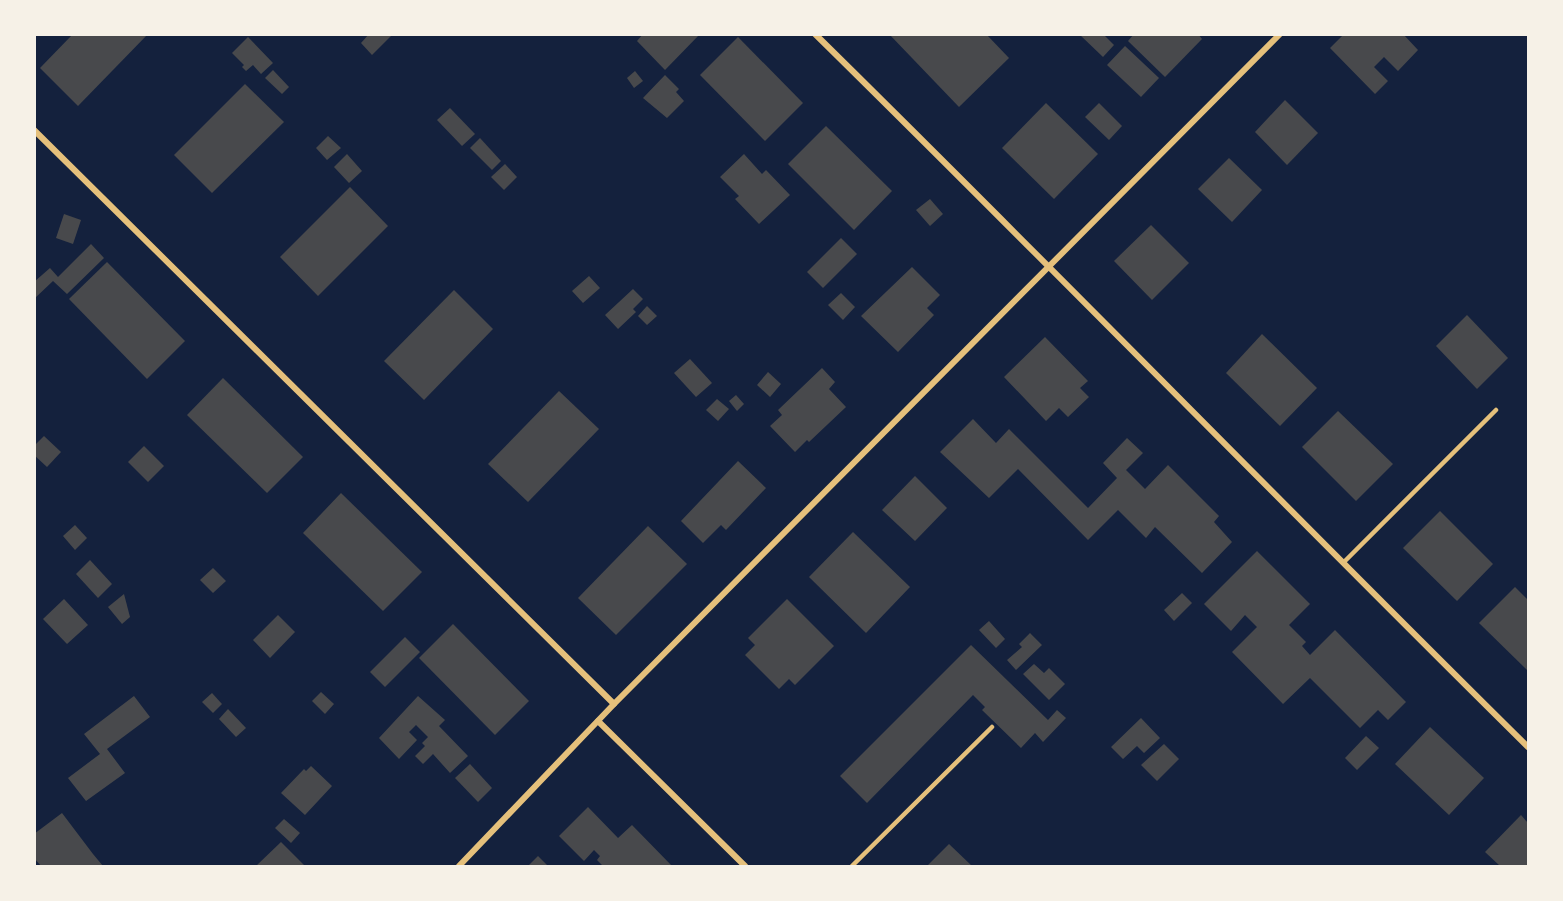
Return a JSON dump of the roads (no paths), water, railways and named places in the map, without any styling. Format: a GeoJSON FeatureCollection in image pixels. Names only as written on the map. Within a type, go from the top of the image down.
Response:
{"type":"FeatureCollection","features":[{"type":"Feature","properties":{"kind":"street"},"geometry":{"type":"LineString","coordinates":[[815,34],[1051,267],[1342,564],[1528,747]]}},
{"type":"Feature","properties":{"kind":"street"},"geometry":{"type":"LineString","coordinates":[[459,867],[614,704],[1051,267],[1280,34]]}},
{"type":"Feature","properties":{"kind":"street"},"geometry":{"type":"LineString","coordinates":[[34,130],[614,704]]}},
{"type":"Feature","properties":{"kind":"street"},"geometry":{"type":"LineString","coordinates":[[598,721],[745,867]]}},
{"type":"Feature","properties":{"kind":"lane"},"geometry":{"type":"LineString","coordinates":[[1342,564],[1496,410]]}},
{"type":"Feature","properties":{"kind":"lane"},"geometry":{"type":"LineString","coordinates":[[852,867],[992,727]]}}]}
